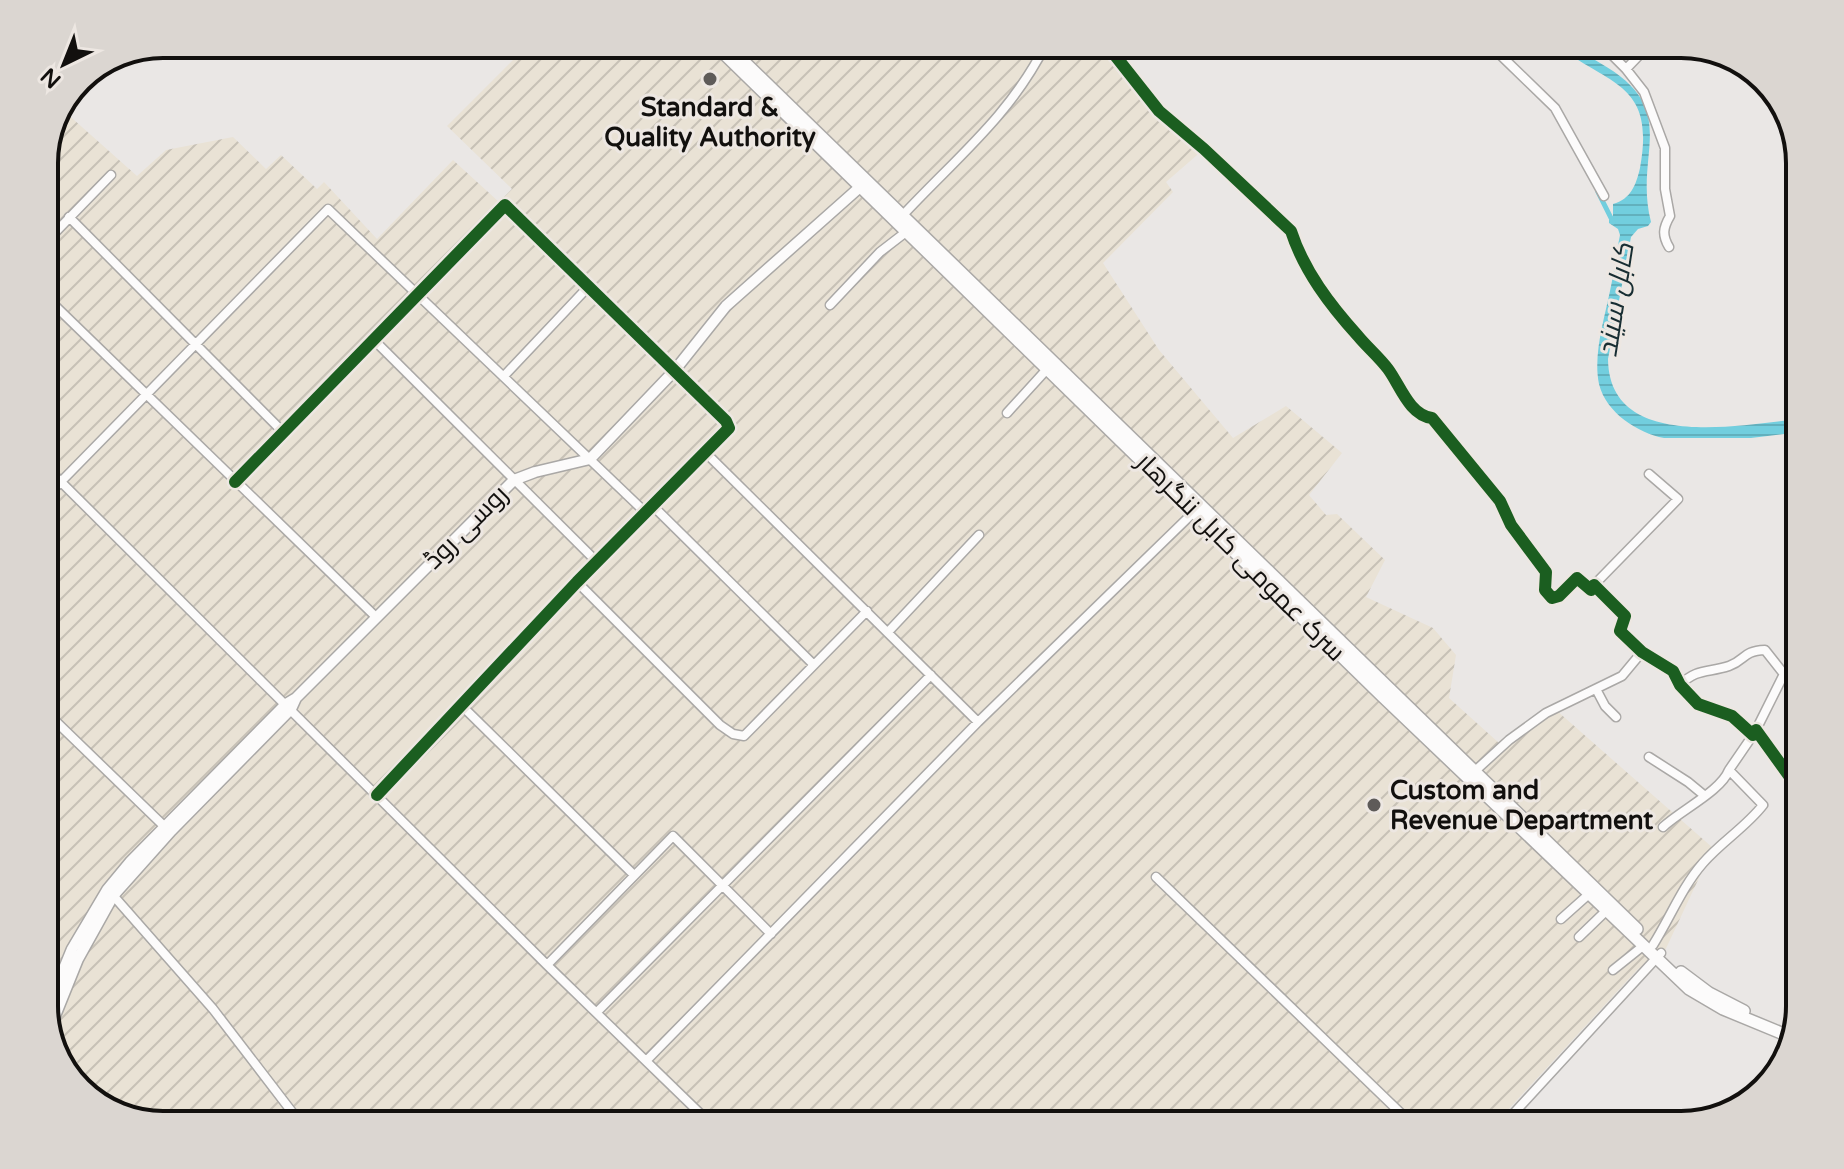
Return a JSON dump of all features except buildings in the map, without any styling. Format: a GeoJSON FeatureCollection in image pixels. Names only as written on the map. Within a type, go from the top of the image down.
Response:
{"type":"FeatureCollection","features":[{"type":"Feature","properties":{"kind":"highway","name":"سرک عمومی کابل ننگرهار"},"geometry":{"type":"LineString","coordinates":[[728,58],[906,232],[995,310],[1048,368],[1475,771],[1704,1000],[1782,1031]]}},
{"type":"Feature","properties":{"kind":"highway","name":"سرک عمومی کابل ننگرهار"},"geometry":{"type":"LineString","coordinates":[[740,58],[1589,894],[1653,950]]}},
{"type":"Feature","properties":{"kind":"main road"},"geometry":{"type":"LineString","coordinates":[[590,459],[675,370],[726,306],[860,187]]}},
{"type":"Feature","properties":{"kind":"main road","name":"روسی روڈ"},"geometry":{"type":"LineString","coordinates":[[110,893],[376,617],[514,480],[590,459]]}},
{"type":"Feature","properties":{"kind":"main road","name":"روسی روڈ"},"geometry":{"type":"LineString","coordinates":[[58,996],[110,893],[165,827],[291,704]]}},
{"type":"Feature","properties":{"kind":"street"},"geometry":{"type":"LineString","coordinates":[[903,215],[988,129],[1039,58]]}},
{"type":"Feature","properties":{"kind":"street"},"geometry":{"type":"LineString","coordinates":[[1117,58],[1159,111],[1291,231],[1295,245],[1324,297],[1387,368],[1414,408],[1425,417],[1432,418],[1500,501],[1511,525],[1546,572],[1545,590],[1552,598],[1559,596],[1577,578],[1591,590],[1678,499],[1649,474]]}},
{"type":"Feature","properties":{"kind":"street"},"geometry":{"type":"LineString","coordinates":[[1503,58],[1555,108],[1604,196]]}},
{"type":"Feature","properties":{"kind":"street"},"geometry":{"type":"LineString","coordinates":[[1615,58],[1644,92],[1665,148],[1665,189],[1670,216],[1664,226],[1663,237],[1669,247]]}},
{"type":"Feature","properties":{"kind":"street"},"geometry":{"type":"LineString","coordinates":[[1626,69],[1637,58]]}},
{"type":"Feature","properties":{"kind":"street"},"geometry":{"type":"LineString","coordinates":[[58,229],[111,175]]}},
{"type":"Feature","properties":{"kind":"street"},"geometry":{"type":"LineString","coordinates":[[235,482],[505,205],[726,421],[729,428],[707,454],[577,582],[377,795]]}},
{"type":"Feature","properties":{"kind":"street"},"geometry":{"type":"LineString","coordinates":[[58,485],[328,209],[647,514]]}},
{"type":"Feature","properties":{"kind":"street"},"geometry":{"type":"LineString","coordinates":[[69,217],[284,433]]}},
{"type":"Feature","properties":{"kind":"street"},"geometry":{"type":"LineString","coordinates":[[830,305],[880,252],[906,232]]}},
{"type":"Feature","properties":{"kind":"street"},"geometry":{"type":"LineString","coordinates":[[504,376],[589,286]]}},
{"type":"Feature","properties":{"kind":"street"},"geometry":{"type":"LineString","coordinates":[[58,309],[376,617]]}},
{"type":"Feature","properties":{"kind":"street"},"geometry":{"type":"LineString","coordinates":[[374,340],[597,562]]}},
{"type":"Feature","properties":{"kind":"street"},"geometry":{"type":"LineString","coordinates":[[1007,413],[1048,368]]}},
{"type":"Feature","properties":{"kind":"street"},"geometry":{"type":"LineString","coordinates":[[707,454],[978,722]]}},
{"type":"Feature","properties":{"kind":"street"},"geometry":{"type":"LineString","coordinates":[[58,479],[291,704],[377,795],[698,1111]]}},
{"type":"Feature","properties":{"kind":"street"},"geometry":{"type":"LineString","coordinates":[[653,506],[814,665]]}},
{"type":"Feature","properties":{"kind":"street"},"geometry":{"type":"LineString","coordinates":[[647,1060],[978,722],[1198,508]]}},
{"type":"Feature","properties":{"kind":"street"},"geometry":{"type":"LineString","coordinates":[[888,632],[979,535]]}},
{"type":"Feature","properties":{"kind":"street"},"geometry":{"type":"LineString","coordinates":[[577,582],[720,725],[733,734],[744,736],[867,611]]}},
{"type":"Feature","properties":{"kind":"street"},"geometry":{"type":"LineString","coordinates":[[1594,585],[1625,616],[1620,631],[1642,652],[1673,671],[1680,685],[1698,704],[1732,716],[1755,732],[1786,773]]}},
{"type":"Feature","properties":{"kind":"street"},"geometry":{"type":"LineString","coordinates":[[1663,827],[1726,778],[1755,732],[1784,674],[1765,650],[1750,651],[1730,666],[1706,669],[1689,676],[1680,685]]}},
{"type":"Feature","properties":{"kind":"street"},"geometry":{"type":"LineString","coordinates":[[1475,771],[1509,740],[1546,713],[1622,676],[1642,652]]}},
{"type":"Feature","properties":{"kind":"street"},"geometry":{"type":"LineString","coordinates":[[597,1012],[931,675]]}},
{"type":"Feature","properties":{"kind":"street"},"geometry":{"type":"LineString","coordinates":[[1596,689],[1605,706],[1616,717]]}},
{"type":"Feature","properties":{"kind":"street"},"geometry":{"type":"LineString","coordinates":[[461,705],[634,875]]}},
{"type":"Feature","properties":{"kind":"street"},"geometry":{"type":"LineString","coordinates":[[58,724],[165,827]]}},
{"type":"Feature","properties":{"kind":"street"},"geometry":{"type":"LineString","coordinates":[[1649,757],[1705,796]]}},
{"type":"Feature","properties":{"kind":"street"},"geometry":{"type":"LineString","coordinates":[[1515,1111],[1653,950],[1685,888],[1702,864],[1763,805],[1729,770]]}},
{"type":"Feature","properties":{"kind":"street"},"geometry":{"type":"LineString","coordinates":[[547,965],[673,836],[771,934]]}},
{"type":"Feature","properties":{"kind":"street"},"geometry":{"type":"LineString","coordinates":[[1156,877],[1398,1111]]}},
{"type":"Feature","properties":{"kind":"street"},"geometry":{"type":"LineString","coordinates":[[110,893],[213,1009],[291,1111]]}},
{"type":"Feature","properties":{"kind":"street"},"geometry":{"type":"LineString","coordinates":[[1561,919],[1589,894]]}},
{"type":"Feature","properties":{"kind":"street"},"geometry":{"type":"LineString","coordinates":[[1579,937],[1607,910]]}},
{"type":"Feature","properties":{"kind":"street"},"geometry":{"type":"LineString","coordinates":[[1613,970],[1653,950]]}},
{"type":"Feature","properties":{"kind":"shaded area"},"geometry":{"type":"Polygon","coordinates":[[[515,58],[1117,58],[1159,112],[1204,149],[1166,182],[1173,192],[1103,263],[1159,350],[1233,438],[1286,406],[1342,453],[1309,495],[1326,515],[1337,514],[1385,560],[1366,597],[1433,628],[1456,655],[1449,698],[1499,743],[1556,710],[1713,848],[1662,957],[1655,967],[1639,968],[1507,1111],[163,1111],[129,1105],[105,1093],[89,1080],[72,1058],[58,1013],[58,156],[66,123],[70,116],[137,176],[166,150],[233,137],[266,169],[281,155],[317,189],[324,182],[377,239],[453,160],[499,202],[512,189],[447,126],[515,58]]]}},
{"type":"Feature","properties":{"kind":"water","name":"کابل سيند"},"geometry":{"type":"Polygon","coordinates":[[[1575,58],[1592,58],[1625,80],[1640,98],[1648,116],[1650,134],[1647,197],[1651,222],[1631,237],[1608,359],[1614,389],[1630,408],[1653,420],[1682,426],[1713,427],[1786,421],[1786,434],[1751,438],[1664,438],[1644,432],[1624,420],[1603,394],[1597,361],[1620,235],[1609,220],[1613,219],[1613,204],[1628,195],[1637,180],[1643,139],[1641,118],[1634,102],[1609,79],[1575,58]]]}},
{"type":"Feature","properties":{"kind":"waterway"},"geometry":{"type":"LineString","coordinates":[[1598,192],[1613,222]]}},
{"type":"Feature","properties":{"kind":"cycle path"},"geometry":{"type":"LineString","coordinates":[[1117,58],[1159,111],[1291,231],[1311,274],[1338,312],[1388,369],[1411,405],[1424,416],[1432,418],[1500,501],[1511,525],[1546,572],[1545,590],[1552,598],[1559,596],[1577,578],[1591,590],[1594,585],[1625,616],[1620,631],[1642,652],[1673,671],[1680,685],[1698,704],[1732,716],[1753,735],[1756,730],[1786,772]]}},
{"type":"Feature","properties":{"kind":"cycle path"},"geometry":{"type":"LineString","coordinates":[[235,482],[505,205],[726,421],[729,428],[577,582],[377,795]]}},
{"type":"Feature","properties":{"kind":"place","name":"Standard & Quality Authority"},"geometry":{"type":"Point","coordinates":[710,79]}},
{"type":"Feature","properties":{"kind":"place","name":"Custom and Revenue Department"},"geometry":{"type":"Point","coordinates":[1374,805]}}]}
